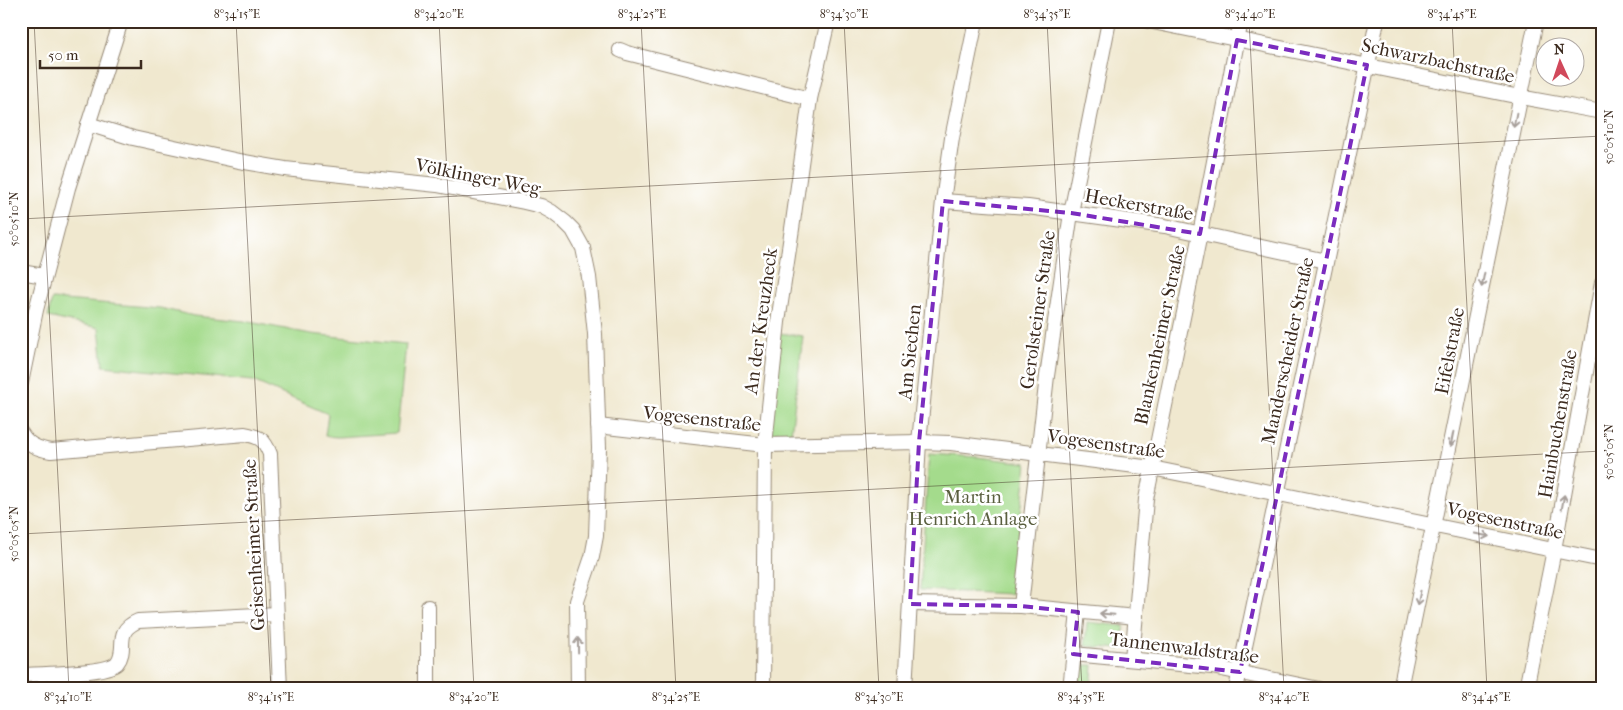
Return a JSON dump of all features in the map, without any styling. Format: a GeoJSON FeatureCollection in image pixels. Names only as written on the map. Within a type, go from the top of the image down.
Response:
{"type":"FeatureCollection","features":[{"type":"Feature","properties":{"kind":"street"},"geometry":{"type":"LineString","coordinates":[[21,383],[44,276],[68,188],[121,21]]}},
{"type":"Feature","properties":{"kind":"street","name":"An der Kreuzheck"},"geometry":{"type":"LineString","coordinates":[[764,689],[765,445],[778,322],[794,222],[810,99],[828,21]]}},
{"type":"Feature","properties":{"kind":"street","name":"Am Siechen"},"geometry":{"type":"LineString","coordinates":[[905,689],[919,442],[944,201],[952,138],[976,21]]}},
{"type":"Feature","properties":{"kind":"street","name":"Gerolsteiner Straße"},"geometry":{"type":"LineString","coordinates":[[1022,606],[1047,376],[1071,212],[1109,21]]}},
{"type":"Feature","properties":{"kind":"street","name":"Schwarzbachstraße"},"geometry":{"type":"LineString","coordinates":[[1148,21],[1602,112]]}},
{"type":"Feature","properties":{"kind":"street","name":"Blankenheimer Straße"},"geometry":{"type":"LineString","coordinates":[[1132,659],[1146,499],[1241,21]]}},
{"type":"Feature","properties":{"kind":"street","name":"Manderscheider Straße"},"geometry":{"type":"LineString","coordinates":[[1236,689],[1377,21]]}},
{"type":"Feature","properties":{"kind":"street","name":"Eifelstraße"},"geometry":{"type":"LineString","coordinates":[[1400,689],[1536,21]]}},
{"type":"Feature","properties":{"kind":"street"},"geometry":{"type":"LineString","coordinates":[[620,50],[810,99]]}},
{"type":"Feature","properties":{"kind":"street","name":"Völklinger Weg"},"geometry":{"type":"LineString","coordinates":[[88,124],[133,138],[239,161],[284,169],[436,185],[524,202],[541,206],[552,212],[573,230],[583,248],[589,277],[595,334],[599,448],[596,536],[592,557],[577,601],[578,689]]}},
{"type":"Feature","properties":{"kind":"street","name":"Heckerstraße"},"geometry":{"type":"LineString","coordinates":[[944,201],[1028,207],[1165,226],[1326,261]]}},
{"type":"Feature","properties":{"kind":"street"},"geometry":{"type":"LineString","coordinates":[[21,272],[44,276]]}},
{"type":"Feature","properties":{"kind":"street","name":"Hainbuchenstraße"},"geometry":{"type":"LineString","coordinates":[[1526,689],[1554,550],[1602,283]]}},
{"type":"Feature","properties":{"kind":"street","name":"Vogesenstraße"},"geometry":{"type":"LineString","coordinates":[[598,426],[765,445],[919,442],[1038,453],[1152,468],[1602,560]]}},
{"type":"Feature","properties":{"kind":"street","name":"Geisenheimer Straße"},"geometry":{"type":"LineString","coordinates":[[21,433],[35,447],[51,451],[245,434],[258,437],[266,443],[270,454],[280,689]]}},
{"type":"Feature","properties":{"kind":"street","name":"Tannenwaldstraße"},"geometry":{"type":"LineString","coordinates":[[910,604],[1022,606],[1136,617]]}},
{"type":"Feature","properties":{"kind":"street"},"geometry":{"type":"LineString","coordinates":[[428,607],[428,689]]}},
{"type":"Feature","properties":{"kind":"street"},"geometry":{"type":"LineString","coordinates":[[1070,689],[1078,612]]}},
{"type":"Feature","properties":{"kind":"street"},"geometry":{"type":"LineString","coordinates":[[21,675],[92,671],[108,668],[116,663],[120,656],[124,632],[130,625],[138,621],[276,614]]}},
{"type":"Feature","properties":{"kind":"street","name":"Tannenwaldstraße"},"geometry":{"type":"LineString","coordinates":[[1073,654],[1212,667],[1319,689]]}},
{"type":"Feature","properties":{"kind":"highlighted area"},"geometry":{"type":"Polygon","coordinates":[[[1237,40],[1367,65],[1240,672],[1073,654],[1078,612],[1021,606],[910,604],[919,442],[943,201],[1071,213],[1200,234],[1237,40]]]}},
{"type":"Feature","properties":{"kind":"green space"},"geometry":{"type":"Polygon","coordinates":[[[52,299],[160,308],[194,316],[244,321],[311,334],[406,344],[397,433],[338,437],[325,436],[328,414],[253,381],[103,366],[99,328],[48,317],[52,299]]]}},
{"type":"Feature","properties":{"kind":"green space"},"geometry":{"type":"Polygon","coordinates":[[[778,333],[803,336],[791,434],[769,432],[778,333]]]}},
{"type":"Feature","properties":{"kind":"green space","name":"Martin Henrich Anlage"},"geometry":{"type":"Polygon","coordinates":[[[929,454],[1027,463],[1011,594],[920,590],[929,454]]]}},
{"type":"Feature","properties":{"kind":"green space"},"geometry":{"type":"Polygon","coordinates":[[[1087,622],[1124,626],[1121,649],[1085,646],[1087,622]]]}},
{"type":"Feature","properties":{"kind":"green space"},"geometry":{"type":"Polygon","coordinates":[[[1080,665],[1093,665],[1091,689],[1078,689],[1080,665]]]}}]}
